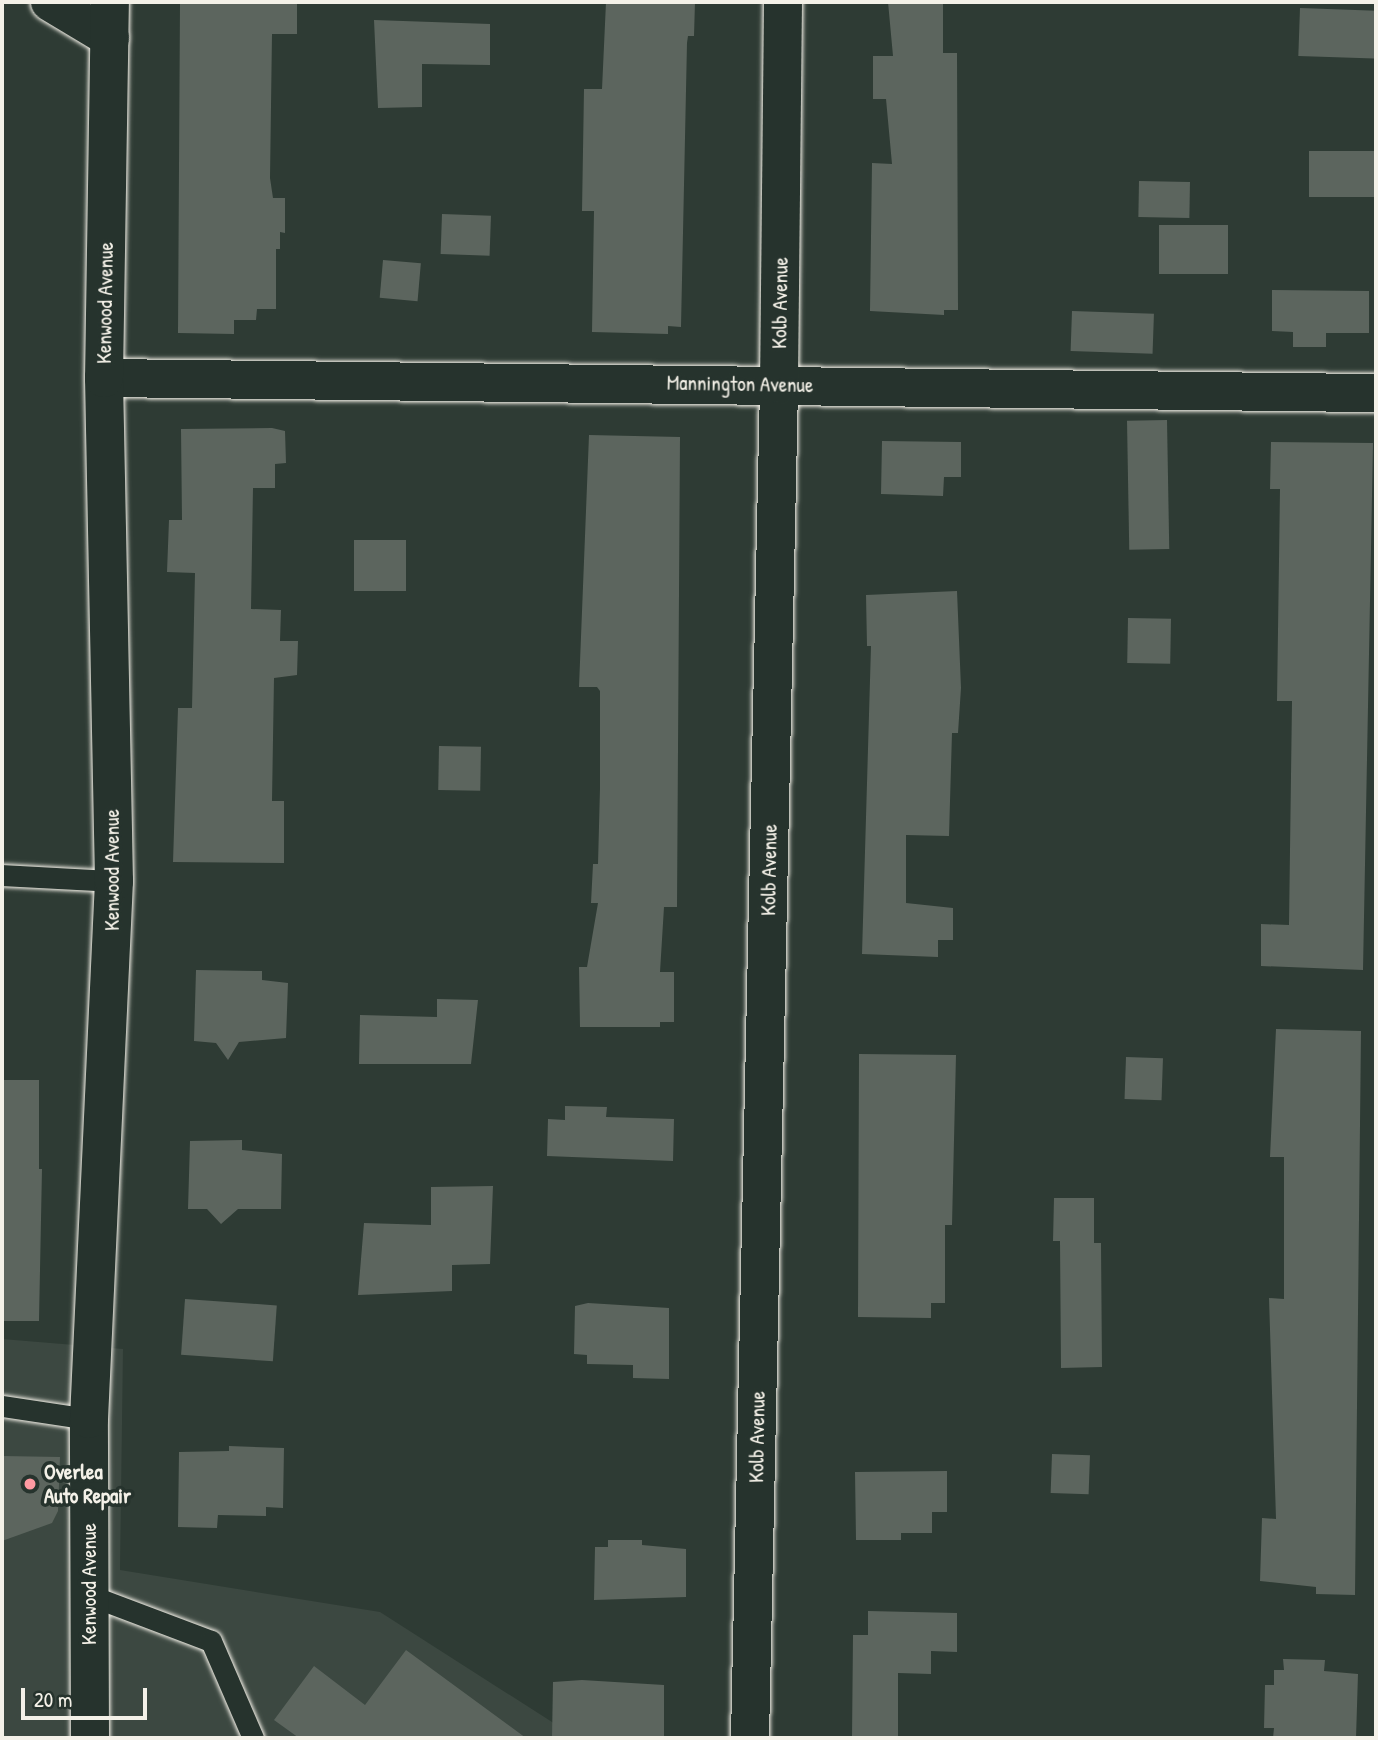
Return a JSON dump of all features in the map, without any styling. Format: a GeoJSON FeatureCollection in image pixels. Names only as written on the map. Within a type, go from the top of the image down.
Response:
{"type":"FeatureCollection","features":[{"type":"Feature","properties":{"kind":"street"},"geometry":{"type":"LineString","coordinates":[[50,2],[110,20]]}},
{"type":"Feature","properties":{"kind":"street","name":"Kolb Avenue"},"geometry":{"type":"LineString","coordinates":[[750,1738],[779,384],[783,2]]}},
{"type":"Feature","properties":{"kind":"street","name":"Kenwood Avenue"},"geometry":{"type":"LineString","coordinates":[[90,1738],[89,1419],[114,881],[104,379],[110,20]]}},
{"type":"Feature","properties":{"kind":"street","name":"Mannington Avenue"},"geometry":{"type":"LineString","coordinates":[[104,379],[779,384],[1376,393]]}},
{"type":"Feature","properties":{"kind":"lane"},"geometry":{"type":"LineString","coordinates":[[2,875],[114,881]]}},
{"type":"Feature","properties":{"kind":"lane"},"geometry":{"type":"LineString","coordinates":[[2,1406],[89,1419]]}},
{"type":"Feature","properties":{"kind":"lane"},"geometry":{"type":"LineString","coordinates":[[89,1595],[211,1641],[253,1738]]}},
{"type":"Feature","properties":{"kind":"shaded area"},"geometry":{"type":"Polygon","coordinates":[[[2,1339],[123,1349],[120,1570],[380,1612],[577,1738],[2,1738],[2,1339]]]}},
{"type":"Feature","properties":{"kind":"building"},"geometry":{"type":"Polygon","coordinates":[[[180,2],[297,2],[297,34],[272,34],[270,178],[273,198],[285,198],[285,233],[280,232],[280,249],[276,249],[276,309],[257,309],[256,320],[234,320],[234,334],[178,333],[180,2]]]}},
{"type":"Feature","properties":{"kind":"building"},"geometry":{"type":"Polygon","coordinates":[[[606,2],[695,2],[694,36],[688,36],[687,43],[681,327],[668,326],[668,334],[592,332],[594,211],[582,211],[584,89],[602,89],[606,2]]]}},
{"type":"Feature","properties":{"kind":"building"},"geometry":{"type":"Polygon","coordinates":[[[888,2],[943,2],[943,53],[957,53],[958,310],[944,310],[944,315],[870,311],[872,163],[892,164],[886,99],[873,99],[873,56],[893,56],[888,2]]]}},
{"type":"Feature","properties":{"kind":"building"},"geometry":{"type":"Polygon","coordinates":[[[1300,8],[1376,11],[1374,59],[1298,56],[1300,8]]]}},
{"type":"Feature","properties":{"kind":"building"},"geometry":{"type":"Polygon","coordinates":[[[374,20],[490,24],[490,65],[422,64],[422,107],[378,108],[374,20]]]}},
{"type":"Feature","properties":{"kind":"building"},"geometry":{"type":"Polygon","coordinates":[[[1309,151],[1376,151],[1376,197],[1309,197],[1309,151]]]}},
{"type":"Feature","properties":{"kind":"building"},"geometry":{"type":"Polygon","coordinates":[[[1139,181],[1190,182],[1189,218],[1138,217],[1139,181]]]}},
{"type":"Feature","properties":{"kind":"building"},"geometry":{"type":"Polygon","coordinates":[[[442,214],[491,216],[490,256],[441,254],[442,214]]]}},
{"type":"Feature","properties":{"kind":"building"},"geometry":{"type":"Polygon","coordinates":[[[1159,225],[1228,225],[1228,274],[1159,274],[1159,225]]]}},
{"type":"Feature","properties":{"kind":"building"},"geometry":{"type":"Polygon","coordinates":[[[383,260],[421,263],[418,301],[380,298],[383,260]]]}},
{"type":"Feature","properties":{"kind":"building"},"geometry":{"type":"Polygon","coordinates":[[[1272,290],[1369,291],[1369,333],[1326,333],[1326,347],[1293,347],[1293,332],[1272,331],[1272,290]]]}},
{"type":"Feature","properties":{"kind":"building"},"geometry":{"type":"Polygon","coordinates":[[[1072,311],[1154,314],[1153,354],[1071,351],[1072,311]]]}},
{"type":"Feature","properties":{"kind":"building"},"geometry":{"type":"Polygon","coordinates":[[[1167,420],[1169,549],[1129,550],[1127,421],[1167,420]]]}},
{"type":"Feature","properties":{"kind":"building"},"geometry":{"type":"Polygon","coordinates":[[[272,428],[285,431],[286,463],[275,464],[275,488],[253,488],[251,609],[281,610],[280,641],[298,641],[297,675],[274,678],[272,801],[284,801],[284,863],[173,862],[178,708],[192,708],[195,573],[167,572],[169,520],[182,520],[181,429],[272,428]]]}},
{"type":"Feature","properties":{"kind":"building"},"geometry":{"type":"Polygon","coordinates":[[[589,435],[680,437],[677,907],[664,907],[660,972],[674,972],[674,1022],[660,1022],[660,1027],[580,1027],[579,967],[587,967],[598,903],[591,903],[593,864],[598,864],[600,788],[600,691],[597,687],[579,687],[589,435]]]}},
{"type":"Feature","properties":{"kind":"building"},"geometry":{"type":"Polygon","coordinates":[[[882,441],[961,442],[961,477],[944,477],[943,496],[881,494],[882,441]]]}},
{"type":"Feature","properties":{"kind":"building"},"geometry":{"type":"Polygon","coordinates":[[[1271,442],[1373,443],[1363,970],[1261,966],[1261,924],[1289,925],[1292,701],[1277,701],[1280,489],[1270,489],[1271,442]]]}},
{"type":"Feature","properties":{"kind":"building"},"geometry":{"type":"Polygon","coordinates":[[[354,540],[406,540],[406,591],[354,591],[354,540]]]}},
{"type":"Feature","properties":{"kind":"building"},"geometry":{"type":"Polygon","coordinates":[[[957,591],[961,688],[958,733],[952,733],[949,836],[906,835],[906,903],[953,908],[953,940],[938,940],[938,957],[862,954],[871,646],[867,646],[866,595],[957,591]]]}},
{"type":"Feature","properties":{"kind":"building"},"geometry":{"type":"Polygon","coordinates":[[[1128,618],[1171,619],[1170,664],[1127,663],[1128,618]]]}},
{"type":"Feature","properties":{"kind":"building"},"geometry":{"type":"Polygon","coordinates":[[[439,746],[481,747],[480,791],[438,790],[439,746]]]}},
{"type":"Feature","properties":{"kind":"building"},"geometry":{"type":"Polygon","coordinates":[[[196,970],[262,971],[262,980],[288,983],[286,1038],[239,1042],[228,1060],[216,1043],[194,1041],[196,970]]]}},
{"type":"Feature","properties":{"kind":"building"},"geometry":{"type":"Polygon","coordinates":[[[437,999],[478,1000],[471,1064],[359,1064],[360,1015],[437,1017],[437,999]]]}},
{"type":"Feature","properties":{"kind":"building"},"geometry":{"type":"Polygon","coordinates":[[[1276,1029],[1361,1031],[1355,1595],[1316,1594],[1316,1587],[1260,1581],[1262,1518],[1276,1519],[1269,1298],[1284,1299],[1284,1157],[1270,1157],[1276,1029]]]}},
{"type":"Feature","properties":{"kind":"building"},"geometry":{"type":"Polygon","coordinates":[[[859,1054],[956,1055],[952,1225],[945,1225],[945,1303],[931,1303],[931,1318],[858,1317],[859,1054]]]}},
{"type":"Feature","properties":{"kind":"building"},"geometry":{"type":"Polygon","coordinates":[[[1126,1057],[1163,1058],[1162,1100],[1125,1099],[1126,1057]]]}},
{"type":"Feature","properties":{"kind":"building"},"geometry":{"type":"Polygon","coordinates":[[[2,1080],[39,1080],[39,1169],[42,1169],[39,1321],[2,1321],[2,1080]]]}},
{"type":"Feature","properties":{"kind":"building"},"geometry":{"type":"Polygon","coordinates":[[[565,1106],[607,1107],[606,1117],[674,1119],[673,1161],[547,1156],[548,1119],[565,1120],[565,1106]]]}},
{"type":"Feature","properties":{"kind":"building"},"geometry":{"type":"Polygon","coordinates":[[[242,1140],[242,1150],[282,1154],[281,1209],[238,1209],[221,1224],[207,1209],[188,1209],[190,1141],[242,1140]]]}},
{"type":"Feature","properties":{"kind":"building"},"geometry":{"type":"Polygon","coordinates":[[[493,1186],[490,1264],[452,1265],[452,1291],[358,1295],[364,1223],[431,1225],[431,1187],[493,1186]]]}},
{"type":"Feature","properties":{"kind":"building"},"geometry":{"type":"Polygon","coordinates":[[[1054,1198],[1094,1198],[1094,1243],[1101,1243],[1102,1367],[1061,1368],[1060,1241],[1053,1241],[1054,1198]]]}},
{"type":"Feature","properties":{"kind":"building"},"geometry":{"type":"Polygon","coordinates":[[[185,1299],[277,1305],[273,1361],[181,1355],[185,1299]]]}},
{"type":"Feature","properties":{"kind":"building"},"geometry":{"type":"Polygon","coordinates":[[[588,1303],[669,1308],[669,1379],[633,1378],[633,1365],[587,1364],[587,1355],[574,1354],[575,1306],[588,1303]]]}},
{"type":"Feature","properties":{"kind":"building"},"geometry":{"type":"Polygon","coordinates":[[[229,1446],[284,1448],[283,1508],[266,1507],[266,1516],[218,1515],[217,1528],[178,1527],[179,1452],[229,1451],[229,1446]]]}},
{"type":"Feature","properties":{"kind":"building"},"geometry":{"type":"Polygon","coordinates":[[[1052,1454],[1090,1455],[1089,1494],[1051,1493],[1052,1454]]]}},
{"type":"Feature","properties":{"kind":"building","name":"Overlea Auto Repair"},"geometry":{"type":"Polygon","coordinates":[[[2,1456],[60,1457],[58,1511],[52,1523],[2,1541],[2,1456]]]}},
{"type":"Feature","properties":{"kind":"building"},"geometry":{"type":"Polygon","coordinates":[[[947,1471],[947,1512],[932,1512],[932,1533],[901,1533],[901,1540],[856,1540],[855,1472],[947,1471]]]}},
{"type":"Feature","properties":{"kind":"building"},"geometry":{"type":"Polygon","coordinates":[[[608,1540],[642,1540],[642,1545],[686,1549],[686,1597],[594,1600],[595,1547],[608,1547],[608,1540]]]}},
{"type":"Feature","properties":{"kind":"building"},"geometry":{"type":"Polygon","coordinates":[[[868,1611],[957,1613],[957,1652],[931,1651],[931,1674],[898,1673],[898,1738],[852,1738],[853,1635],[868,1635],[868,1611]]]}},
{"type":"Feature","properties":{"kind":"building"},"geometry":{"type":"Polygon","coordinates":[[[406,1650],[526,1738],[299,1738],[274,1720],[314,1666],[365,1705],[406,1650]]]}},
{"type":"Feature","properties":{"kind":"building"},"geometry":{"type":"Polygon","coordinates":[[[1283,1659],[1325,1660],[1324,1671],[1358,1674],[1356,1738],[1273,1738],[1274,1728],[1264,1728],[1265,1685],[1274,1685],[1274,1670],[1284,1670],[1283,1659]]]}},
{"type":"Feature","properties":{"kind":"building"},"geometry":{"type":"Polygon","coordinates":[[[582,1680],[664,1685],[664,1738],[552,1738],[553,1682],[582,1680]]]}},
{"type":"Feature","properties":{"kind":"place","name":"Overlea Auto Repair"},"geometry":{"type":"Point","coordinates":[30,1484]}}]}
